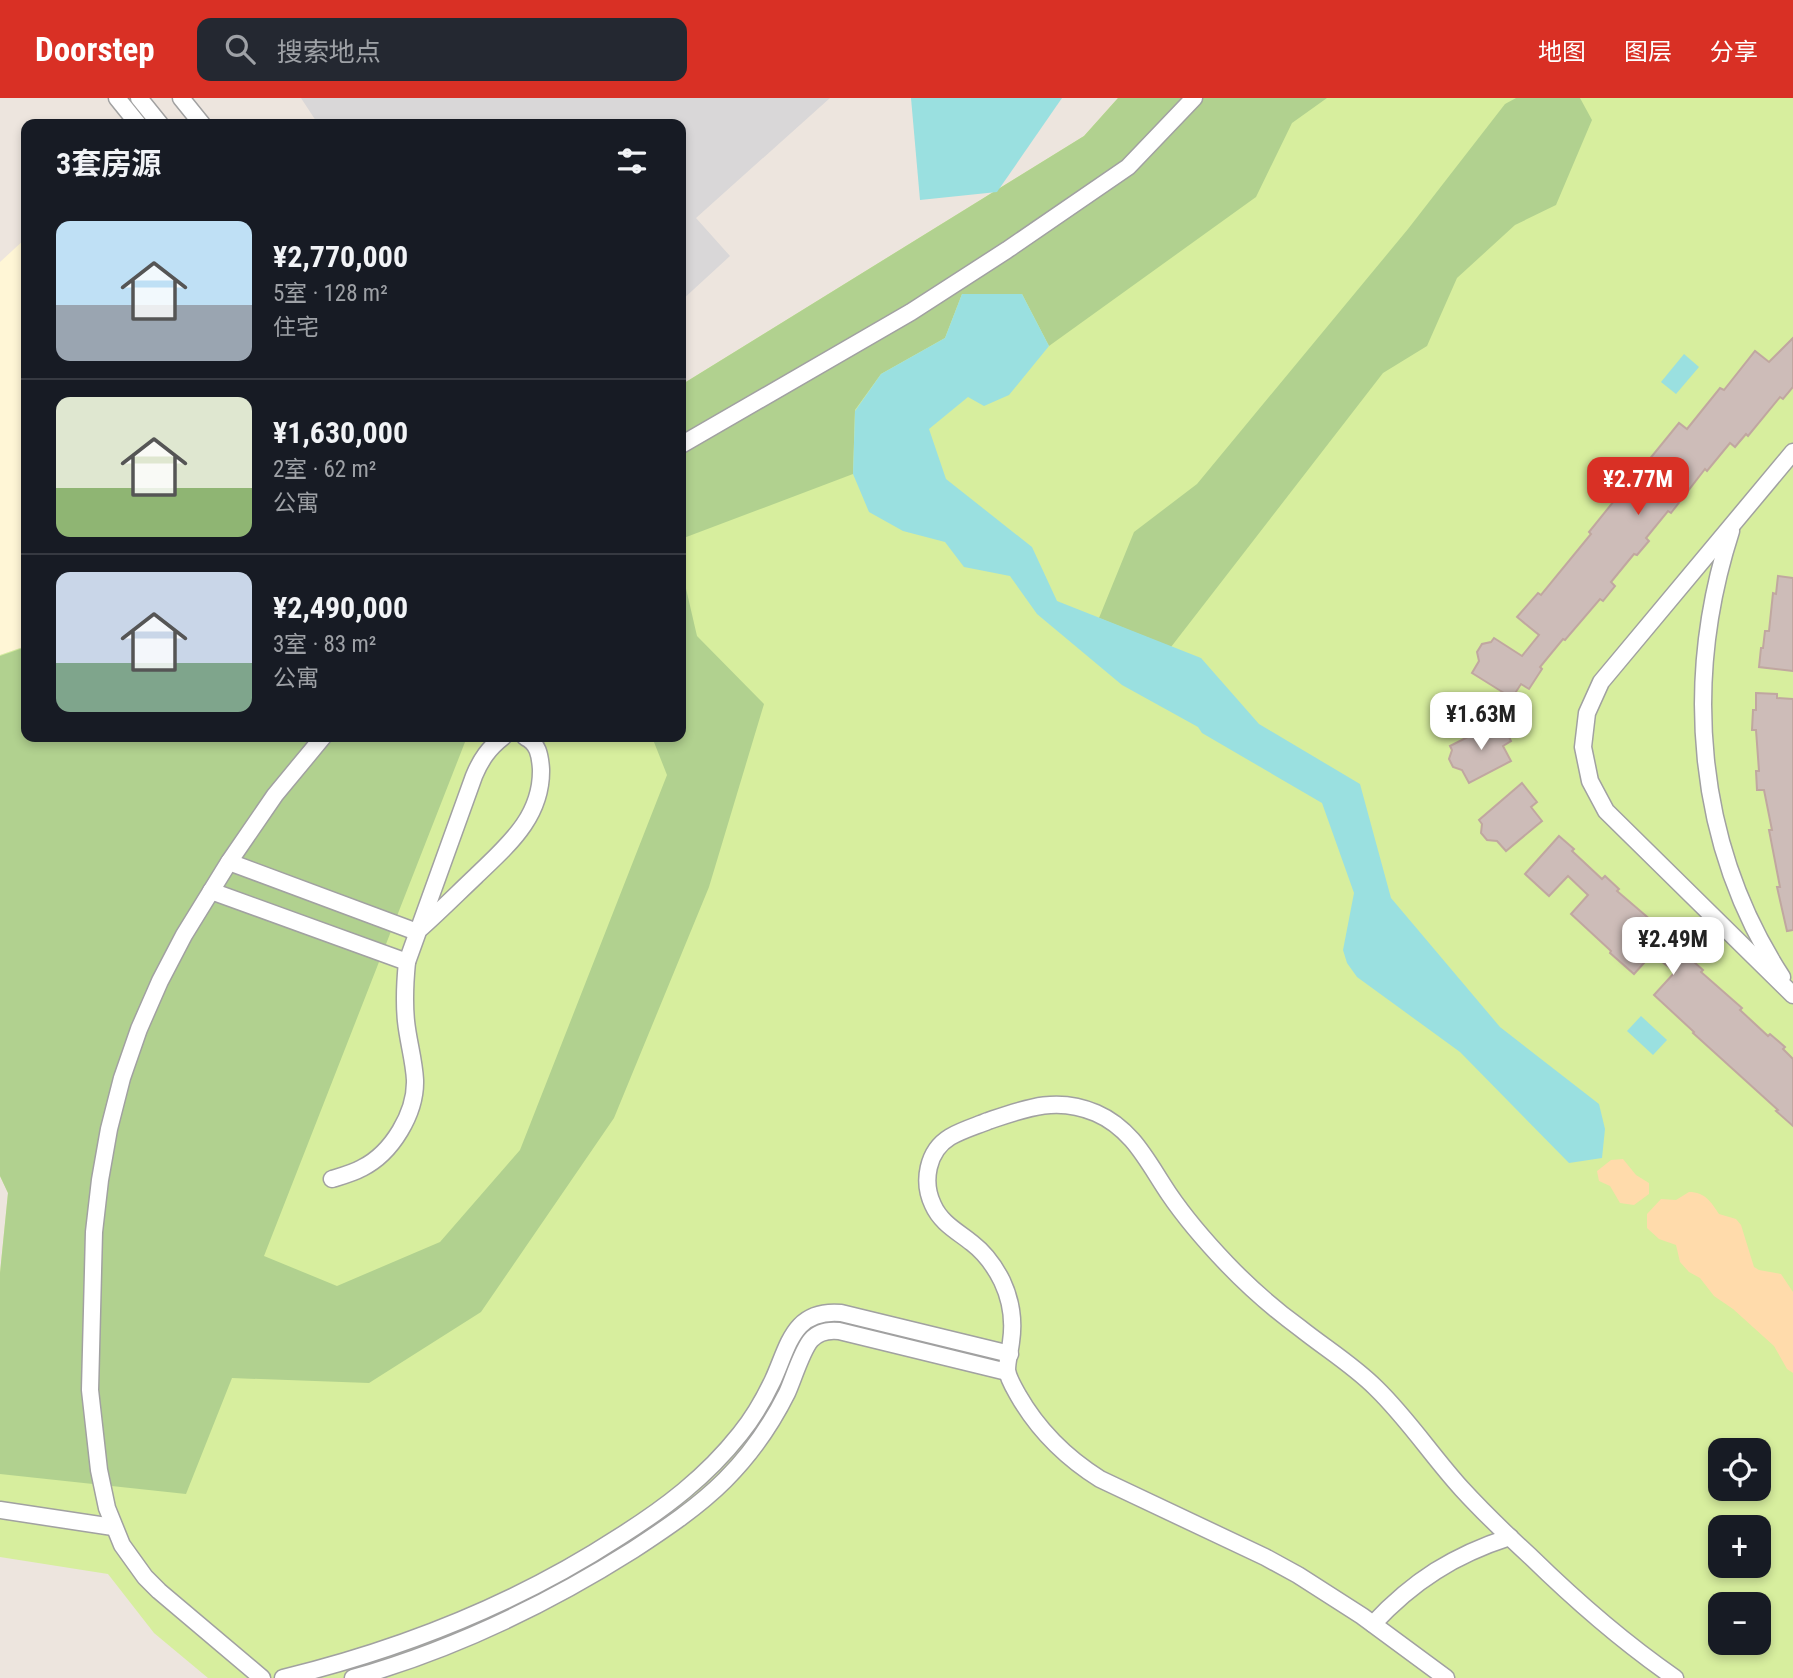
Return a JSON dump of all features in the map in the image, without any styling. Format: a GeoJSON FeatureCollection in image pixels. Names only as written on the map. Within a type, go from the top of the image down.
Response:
{"type":"FeatureCollection","features":[{"type":"Feature","properties":{"kind":"street"},"geometry":{"type":"LineString","coordinates":[[117,98],[134,119]]}},
{"type":"Feature","properties":{"kind":"street"},"geometry":{"type":"LineString","coordinates":[[139,98],[156,119]]}},
{"type":"Feature","properties":{"kind":"street"},"geometry":{"type":"LineString","coordinates":[[181,98],[198,119]]}},
{"type":"Feature","properties":{"kind":"street"},"geometry":{"type":"LineString","coordinates":[[686,442],[911,312],[1007,250],[1128,167],[1194,98]]}},
{"type":"Feature","properties":{"kind":"street"},"geometry":{"type":"LineString","coordinates":[[1793,452],[1601,682],[1587,713],[1583,747],[1590,781],[1606,811],[1793,994]]}},
{"type":"Feature","properties":{"kind":"street"},"geometry":{"type":"LineString","coordinates":[[1734,523],[1715,587],[1704,652],[1705,752],[1716,817],[1735,881],[1762,941],[1793,994]]}},
{"type":"Feature","properties":{"kind":"street"},"geometry":{"type":"LineString","coordinates":[[262,1678],[145,1577],[122,1545],[113,1527],[102,1489],[90,1390],[94,1232],[109,1129],[122,1079],[139,1029],[166,970],[229,862],[275,795],[319,742]]}},
{"type":"Feature","properties":{"kind":"street"},"geometry":{"type":"LineString","coordinates":[[332,1180],[376,1159],[405,1124],[414,1096],[415,1082],[404,993],[407,962],[474,776],[481,760],[496,742]]}},
{"type":"Feature","properties":{"kind":"street"},"geometry":{"type":"LineString","coordinates":[[417,932],[510,844],[528,820],[539,791],[540,760],[532,742]]}},
{"type":"Feature","properties":{"kind":"street"},"geometry":{"type":"LineString","coordinates":[[229,862],[417,932]]}},
{"type":"Feature","properties":{"kind":"street"},"geometry":{"type":"LineString","coordinates":[[211,891],[407,962]]}},
{"type":"Feature","properties":{"kind":"street"},"geometry":{"type":"LineString","coordinates":[[1446,1678],[1331,1594],[1276,1563],[1118,1488],[1082,1468],[1051,1441],[1015,1390],[1007,1372],[1013,1330],[1011,1306],[1003,1283],[991,1262],[974,1244],[942,1220],[933,1205],[928,1189],[928,1170],[934,1153],[947,1139],[963,1130],[1024,1108],[1052,1104],[1081,1107],[1115,1124],[1130,1136],[1188,1220],[1230,1267],[1277,1311],[1373,1384],[1412,1426],[1462,1488],[1510,1537],[1597,1618],[1675,1678]]}},
{"type":"Feature","properties":{"kind":"street"},"geometry":{"type":"LineString","coordinates":[[283,1678],[402,1643],[485,1610],[565,1570],[641,1523],[695,1483],[729,1448],[757,1409],[793,1333],[810,1318],[821,1314],[841,1313],[1010,1354]]}},
{"type":"Feature","properties":{"kind":"street"},"geometry":{"type":"LineString","coordinates":[[353,1678],[451,1644],[533,1607],[612,1563],[688,1513],[726,1479],[759,1440],[785,1396],[808,1343],[825,1331],[839,1331],[1007,1372]]}},
{"type":"Feature","properties":{"kind":"street"},"geometry":{"type":"LineString","coordinates":[[0,1510],[113,1527]]}},
{"type":"Feature","properties":{"kind":"street"},"geometry":{"type":"LineString","coordinates":[[1373,1624],[1425,1577],[1466,1553],[1510,1537]]}},
{"type":"Feature","properties":{"kind":"shaded area"},"geometry":{"type":"Polygon","coordinates":[[[301,98],[830,98],[696,218],[730,256],[686,296],[686,119],[315,119],[301,98]]]}},
{"type":"Feature","properties":{"kind":"shaded area"},"geometry":{"type":"Polygon","coordinates":[[[21,243],[21,648],[0,655],[0,262],[21,243]]]}},
{"type":"Feature","properties":{"kind":"green space"},"geometry":{"type":"Polygon","coordinates":[[[1118,98],[1793,98],[1793,1678],[208,1678],[154,1633],[108,1574],[0,1557],[0,1273],[8,1193],[0,1176],[0,655],[21,648],[21,742],[686,742],[686,382],[1084,136],[1118,98]]]}},
{"type":"Feature","properties":{"kind":"green space"},"geometry":{"type":"Polygon","coordinates":[[[1118,98],[1327,98],[1292,123],[1256,197],[1049,346],[1022,294],[962,294],[945,338],[881,374],[855,410],[853,474],[686,537],[686,382],[1084,136],[1118,98]]]}},
{"type":"Feature","properties":{"kind":"green space"},"geometry":{"type":"Polygon","coordinates":[[[1516,98],[1580,98],[1592,120],[1556,205],[1515,225],[1457,278],[1427,346],[1383,373],[1171,647],[1099,618],[1134,532],[1197,484],[1408,229],[1505,104],[1516,98]]]}},
{"type":"Feature","properties":{"kind":"green space"},"geometry":{"type":"Polygon","coordinates":[[[686,589],[697,636],[764,704],[709,887],[614,1118],[481,1312],[369,1383],[232,1378],[186,1494],[0,1474],[0,1273],[8,1193],[0,1176],[0,656],[21,649],[21,742],[465,742],[264,1256],[337,1286],[440,1242],[520,1150],[667,775],[654,742],[686,742],[686,589]]]}},
{"type":"Feature","properties":{"kind":"sand"},"geometry":{"type":"Polygon","coordinates":[[[1623,1159],[1636,1175],[1649,1183],[1649,1194],[1634,1205],[1620,1203],[1610,1186],[1599,1181],[1597,1171],[1611,1160],[1623,1159]]]}},
{"type":"Feature","properties":{"kind":"sand"},"geometry":{"type":"Polygon","coordinates":[[[1689,1192],[1703,1196],[1719,1214],[1736,1219],[1741,1225],[1754,1267],[1781,1274],[1793,1292],[1793,1373],[1787,1369],[1774,1346],[1733,1309],[1714,1296],[1700,1278],[1689,1272],[1680,1262],[1676,1245],[1659,1239],[1647,1228],[1647,1214],[1661,1199],[1676,1200],[1689,1192]]]}},
{"type":"Feature","properties":{"kind":"water"},"geometry":{"type":"Polygon","coordinates":[[[911,98],[1062,98],[997,192],[920,200],[911,98]]]}},
{"type":"Feature","properties":{"kind":"water"},"geometry":{"type":"Polygon","coordinates":[[[962,294],[1022,294],[1049,346],[1009,395],[984,406],[968,397],[929,429],[946,479],[1032,547],[1057,601],[1201,658],[1259,724],[1360,784],[1391,898],[1500,1027],[1599,1104],[1605,1129],[1602,1158],[1569,1163],[1460,1052],[1357,977],[1347,963],[1343,950],[1354,893],[1322,803],[1202,733],[1198,727],[1122,685],[1037,614],[1010,576],[964,567],[945,542],[903,531],[869,512],[853,474],[855,411],[881,374],[945,338],[962,294]]]}},
{"type":"Feature","properties":{"kind":"water"},"geometry":{"type":"Polygon","coordinates":[[[1684,354],[1699,367],[1676,394],[1661,382],[1684,354]]]}},
{"type":"Feature","properties":{"kind":"water"},"geometry":{"type":"Polygon","coordinates":[[[1641,1016],[1667,1040],[1653,1055],[1627,1031],[1641,1016]]]}},
{"type":"Feature","properties":{"kind":"building"},"geometry":{"type":"Polygon","coordinates":[[[1793,338],[1793,387],[1783,399],[1780,397],[1748,436],[1746,434],[1735,447],[1730,443],[1707,471],[1705,469],[1671,513],[1668,511],[1646,538],[1649,541],[1637,555],[1634,554],[1611,582],[1615,586],[1603,601],[1600,599],[1540,667],[1542,669],[1529,689],[1521,684],[1512,698],[1472,673],[1479,661],[1477,652],[1482,644],[1491,642],[1494,638],[1522,656],[1539,635],[1517,617],[1538,593],[1541,595],[1643,465],[1679,423],[1687,429],[1720,388],[1724,390],[1755,351],[1769,362],[1793,338]]]}},
{"type":"Feature","properties":{"kind":"building"},"geometry":{"type":"Polygon","coordinates":[[[1778,576],[1793,578],[1793,671],[1759,667],[1765,631],[1769,631],[1773,593],[1776,594],[1778,576]]]}},
{"type":"Feature","properties":{"kind":"building"},"geometry":{"type":"Polygon","coordinates":[[[1756,693],[1777,694],[1777,698],[1793,699],[1793,930],[1787,931],[1777,887],[1780,887],[1764,790],[1757,790],[1756,771],[1759,771],[1756,730],[1752,730],[1756,693]]]}},
{"type":"Feature","properties":{"kind":"building"},"geometry":{"type":"Polygon","coordinates":[[[1501,720],[1511,741],[1503,746],[1511,761],[1469,783],[1462,770],[1453,767],[1449,759],[1452,750],[1450,746],[1501,720]]]}},
{"type":"Feature","properties":{"kind":"building"},"geometry":{"type":"Polygon","coordinates":[[[1522,783],[1537,802],[1531,807],[1542,821],[1506,851],[1497,841],[1487,840],[1481,833],[1482,824],[1479,820],[1522,783]]]}},
{"type":"Feature","properties":{"kind":"building"},"geometry":{"type":"Polygon","coordinates":[[[1559,836],[1602,879],[1605,876],[1619,889],[1617,891],[1659,927],[1657,929],[1703,970],[1701,972],[1742,1008],[1740,1010],[1768,1036],[1770,1034],[1785,1047],[1783,1049],[1793,1059],[1793,1126],[1654,995],[1675,972],[1652,954],[1634,974],[1571,914],[1588,895],[1568,876],[1549,896],[1525,874],[1559,836]]]}}]}
